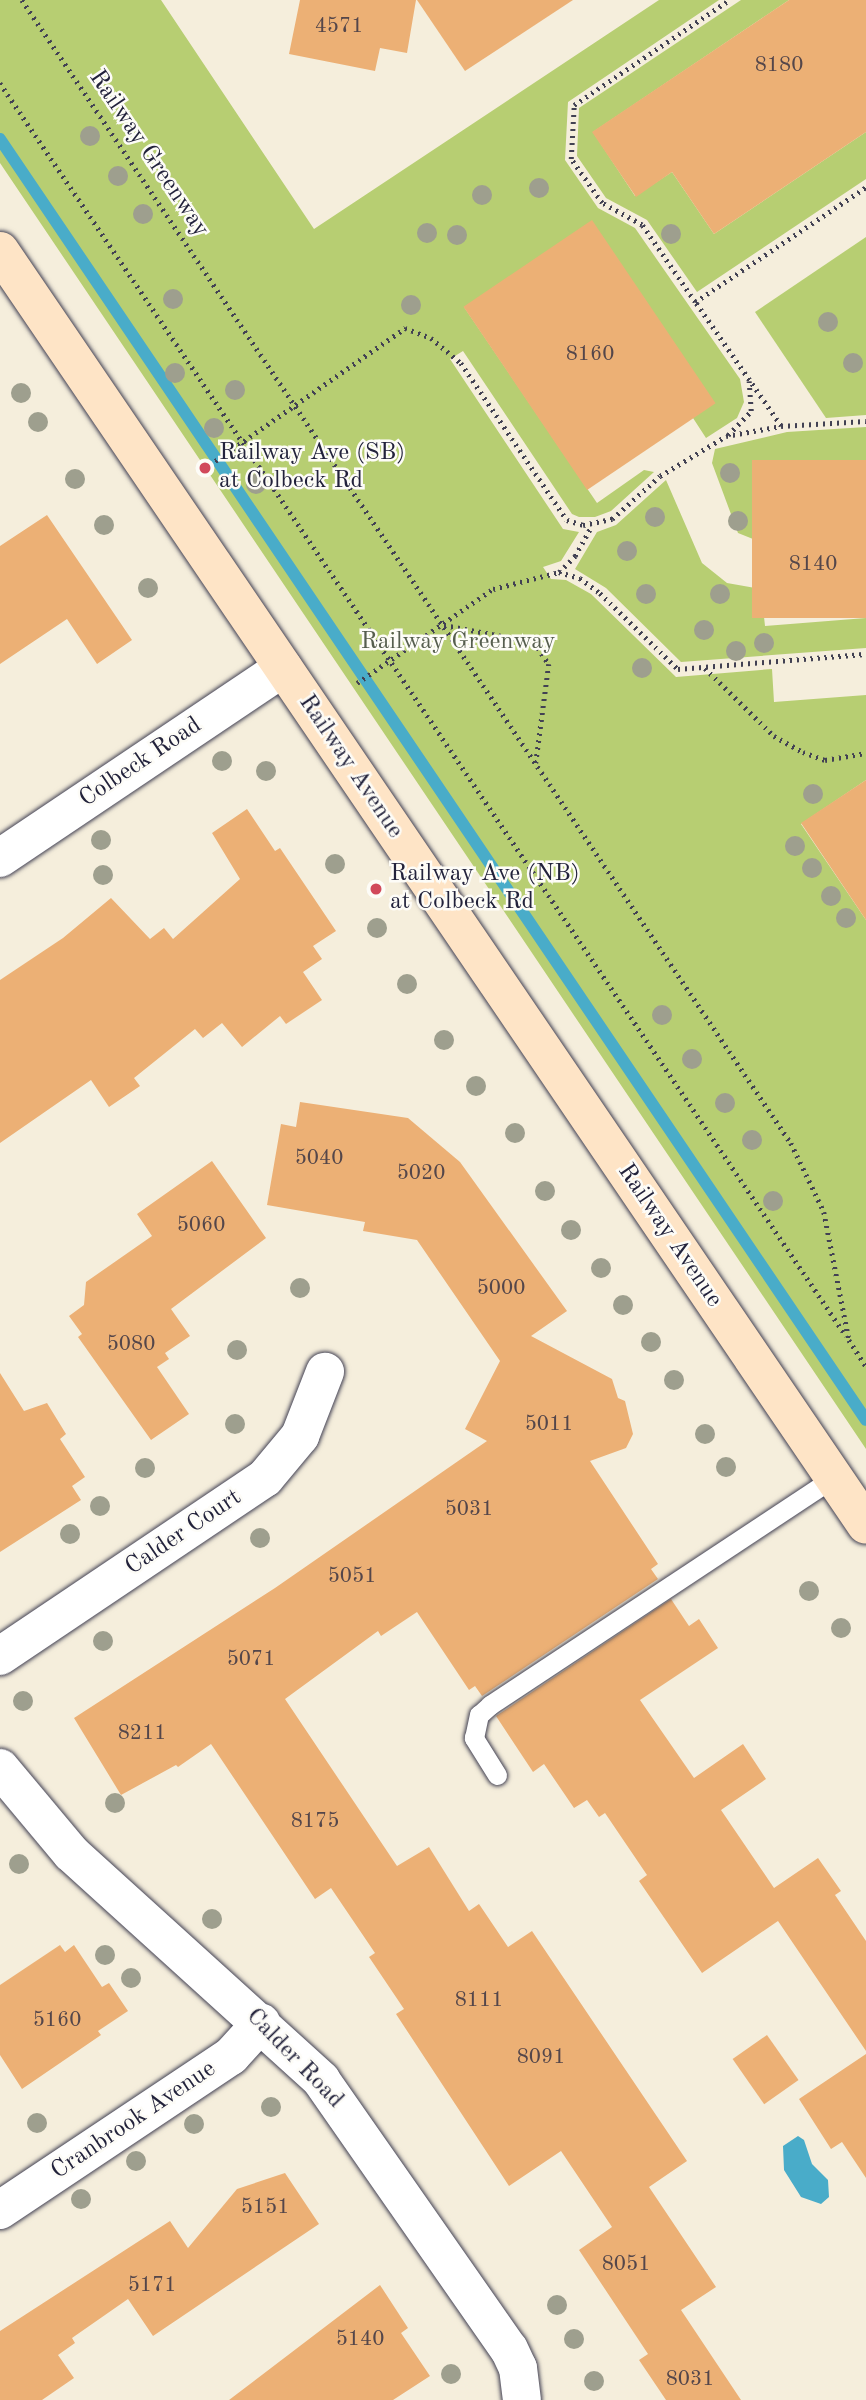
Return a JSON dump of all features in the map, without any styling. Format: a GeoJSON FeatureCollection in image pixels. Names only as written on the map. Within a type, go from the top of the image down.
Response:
{"type":"FeatureCollection","features":[{"type":"Feature","properties":{"kind":"main road","name":"Railway Avenue"},"geometry":{"type":"LineString","coordinates":[[0,251],[866,1525]]}},
{"type":"Feature","properties":{"kind":"street","name":"Colbeck Road"},"geometry":{"type":"LineString","coordinates":[[0,858],[283,668]]}},
{"type":"Feature","properties":{"kind":"street","name":"Calder Court"},"geometry":{"type":"LineString","coordinates":[[0,1656],[265,1478],[300,1436],[325,1372]]}},
{"type":"Feature","properties":{"kind":"street","name":"Calder Road"},"geometry":{"type":"LineString","coordinates":[[0,1768],[71,1853],[321,2080],[509,2349],[519,2368],[522,2400]]}},
{"type":"Feature","properties":{"kind":"street","name":"Cranbrook Avenue"},"geometry":{"type":"LineString","coordinates":[[0,2210],[231,2056],[261,2023]]}},
{"type":"Feature","properties":{"kind":"lane"},"geometry":{"type":"LineString","coordinates":[[497,1775],[474,1738],[479,1715],[490,1705],[834,1477]]}},
{"type":"Feature","properties":{"kind":"path","name":"Railway Greenway"},"geometry":{"type":"LineString","coordinates":[[22,0],[298,405],[791,1143],[824,1212],[849,1340],[866,1366]]}},
{"type":"Feature","properties":{"kind":"path"},"geometry":{"type":"LineString","coordinates":[[729,0],[574,105],[571,159],[602,203],[642,225],[781,426]]}},
{"type":"Feature","properties":{"kind":"path"},"geometry":{"type":"LineString","coordinates":[[0,83],[849,1340]]}},
{"type":"Feature","properties":{"kind":"path"},"geometry":{"type":"LineString","coordinates":[[695,302],[866,187]]}},
{"type":"Feature","properties":{"kind":"path"},"geometry":{"type":"LineString","coordinates":[[165,495],[361,362],[389,336],[405,328],[418,331],[461,363],[567,520],[592,525],[612,519],[660,476],[744,424],[751,411],[749,380]]}},
{"type":"Feature","properties":{"kind":"path"},"geometry":{"type":"LineString","coordinates":[[726,436],[781,426],[866,421]]}},
{"type":"Feature","properties":{"kind":"path"},"geometry":{"type":"LineString","coordinates":[[559,572],[575,556],[592,525]]}},
{"type":"Feature","properties":{"kind":"path"},"geometry":{"type":"LineString","coordinates":[[357,683],[493,589],[559,572],[580,578],[600,593],[678,669],[866,653]]}},
{"type":"Feature","properties":{"kind":"path"},"geometry":{"type":"LineString","coordinates":[[443,625],[534,642],[549,664],[536,764]]}},
{"type":"Feature","properties":{"kind":"path"},"geometry":{"type":"LineString","coordinates":[[705,667],[774,736],[803,752],[825,760],[866,753]]}},
{"type":"Feature","properties":{"kind":"green space","name":"Railway Greenway"},"geometry":{"type":"Polygon","coordinates":[[[0,0],[161,0],[314,229],[659,0],[719,0],[568,102],[565,160],[598,208],[635,228],[740,379],[744,402],[737,418],[706,438],[693,418],[464,307],[597,503],[644,470],[654,472],[611,511],[595,517],[579,517],[572,514],[463,351],[450,359],[563,529],[579,532],[561,561],[543,567],[551,579],[566,580],[591,594],[676,677],[772,669],[774,702],[866,695],[866,780],[801,824],[866,920],[866,1449],[0,163],[0,0]]]}},
{"type":"Feature","properties":{"kind":"green space"},"geometry":{"type":"Polygon","coordinates":[[[741,0],[789,0],[593,132],[635,196],[672,172],[714,234],[866,132],[866,179],[697,292],[647,220],[606,198],[577,156],[579,108],[741,0]]]}},
{"type":"Feature","properties":{"kind":"green space"},"geometry":{"type":"Polygon","coordinates":[[[866,237],[866,415],[826,418],[755,312],[866,237]]]}},
{"type":"Feature","properties":{"kind":"green space"},"geometry":{"type":"Polygon","coordinates":[[[866,427],[866,460],[752,470],[758,541],[738,533],[712,463],[715,449],[787,432],[866,427]]]}},
{"type":"Feature","properties":{"kind":"green space"},"geometry":{"type":"Polygon","coordinates":[[[666,480],[702,563],[727,583],[761,589],[765,626],[866,618],[866,648],[681,662],[606,588],[575,569],[597,532],[616,525],[666,480]]]}},
{"type":"Feature","properties":{"kind":"water"},"geometry":{"type":"Polygon","coordinates":[[[798,2136],[804,2140],[812,2164],[828,2180],[829,2197],[821,2204],[801,2197],[784,2170],[783,2146],[798,2136]]]}},
{"type":"Feature","properties":{"kind":"building"},"geometry":{"type":"Polygon","coordinates":[[[300,0],[416,0],[407,53],[380,48],[375,71],[289,54],[300,0]]]}},
{"type":"Feature","properties":{"kind":"building"},"geometry":{"type":"Polygon","coordinates":[[[417,0],[573,0],[465,71],[417,0]]]}},
{"type":"Feature","properties":{"kind":"building"},"geometry":{"type":"Polygon","coordinates":[[[789,0],[866,0],[866,132],[714,234],[672,172],[636,197],[592,132],[789,0]]]}},
{"type":"Feature","properties":{"kind":"building"},"geometry":{"type":"Polygon","coordinates":[[[592,220],[716,403],[587,490],[463,307],[592,220]]]}},
{"type":"Feature","properties":{"kind":"building"},"geometry":{"type":"Polygon","coordinates":[[[752,460],[866,460],[866,618],[752,618],[752,460]]]}},
{"type":"Feature","properties":{"kind":"building"},"geometry":{"type":"Polygon","coordinates":[[[47,515],[132,640],[97,664],[67,619],[0,664],[0,546],[47,515]]]}},
{"type":"Feature","properties":{"kind":"building"},"geometry":{"type":"Polygon","coordinates":[[[866,780],[866,920],[801,823],[866,780]]]}},
{"type":"Feature","properties":{"kind":"building"},"geometry":{"type":"Polygon","coordinates":[[[247,809],[275,851],[280,848],[336,931],[313,946],[322,959],[303,972],[322,1000],[286,1024],[280,1016],[242,1047],[222,1023],[203,1038],[195,1029],[134,1078],[140,1086],[109,1107],[91,1080],[0,1143],[0,980],[63,938],[111,898],[150,939],[164,928],[173,939],[240,879],[212,833],[247,809]]]}},
{"type":"Feature","properties":{"kind":"building"},"geometry":{"type":"Polygon","coordinates":[[[300,1102],[408,1118],[460,1162],[567,1311],[531,1336],[612,1379],[618,1398],[625,1401],[633,1434],[626,1448],[590,1461],[658,1564],[651,1569],[658,1579],[482,1696],[475,1686],[469,1690],[417,1612],[381,1636],[378,1631],[285,1699],[397,1866],[429,1847],[469,1911],[479,1904],[508,1947],[532,1931],[687,2161],[649,2187],[716,2287],[681,2310],[741,2400],[666,2400],[639,2360],[648,2354],[579,2250],[612,2227],[561,2151],[509,2186],[396,2014],[404,2009],[369,1957],[375,1953],[331,1888],[315,1899],[211,1744],[178,1767],[176,1765],[121,1795],[74,1718],[275,1588],[487,1441],[465,1429],[500,1361],[417,1240],[363,1231],[365,1222],[267,1205],[281,1124],[296,1127],[300,1102]]]}},
{"type":"Feature","properties":{"kind":"building"},"geometry":{"type":"Polygon","coordinates":[[[212,1161],[266,1238],[171,1309],[190,1336],[165,1353],[169,1359],[157,1367],[189,1414],[151,1440],[78,1337],[82,1334],[69,1316],[84,1305],[86,1282],[152,1236],[137,1214],[212,1161]]]}},
{"type":"Feature","properties":{"kind":"building"},"geometry":{"type":"Polygon","coordinates":[[[0,1373],[24,1411],[47,1403],[66,1434],[60,1439],[85,1477],[72,1486],[81,1500],[0,1552],[0,1373]]]}},
{"type":"Feature","properties":{"kind":"building"},"geometry":{"type":"Polygon","coordinates":[[[671,1599],[689,1626],[699,1619],[718,1648],[640,1700],[694,1778],[743,1744],[766,1779],[721,1810],[774,1888],[818,1858],[841,1891],[835,1895],[866,1941],[866,2051],[778,1921],[702,1973],[639,1881],[647,1875],[605,1813],[599,1817],[587,1800],[574,1808],[544,1764],[533,1772],[496,1716],[671,1599]]]}},
{"type":"Feature","properties":{"kind":"building"},"geometry":{"type":"Polygon","coordinates":[[[60,1945],[65,1952],[74,1945],[102,1987],[109,1983],[128,2011],[98,2031],[101,2035],[22,2089],[0,2055],[0,1985],[60,1945]]]}},
{"type":"Feature","properties":{"kind":"building"},"geometry":{"type":"Polygon","coordinates":[[[767,2035],[799,2080],[764,2104],[733,2059],[767,2035]]]}},
{"type":"Feature","properties":{"kind":"building"},"geometry":{"type":"Polygon","coordinates":[[[866,2054],[866,2178],[842,2142],[831,2149],[799,2099],[866,2054]]]}},
{"type":"Feature","properties":{"kind":"building"},"geometry":{"type":"Polygon","coordinates":[[[285,2173],[319,2224],[153,2336],[128,2299],[72,2338],[75,2343],[58,2355],[74,2378],[42,2400],[0,2400],[0,2331],[170,2221],[188,2248],[237,2189],[285,2173]]]}},
{"type":"Feature","properties":{"kind":"building"},"geometry":{"type":"Polygon","coordinates":[[[380,2285],[408,2328],[401,2333],[430,2376],[393,2400],[229,2400],[380,2285]]]}},
{"type":"Feature","properties":{"kind":"waterway"},"geometry":{"type":"LineString","coordinates":[[0,139],[866,1420]]}},
{"type":"Feature","properties":{"kind":"place","name":"Railway Ave (SB) at Colbeck Rd"},"geometry":{"type":"Point","coordinates":[205,468]}},
{"type":"Feature","properties":{"kind":"place","name":"Railway Ave (NB) at Colbeck Rd"},"geometry":{"type":"Point","coordinates":[376,889]}}]}
